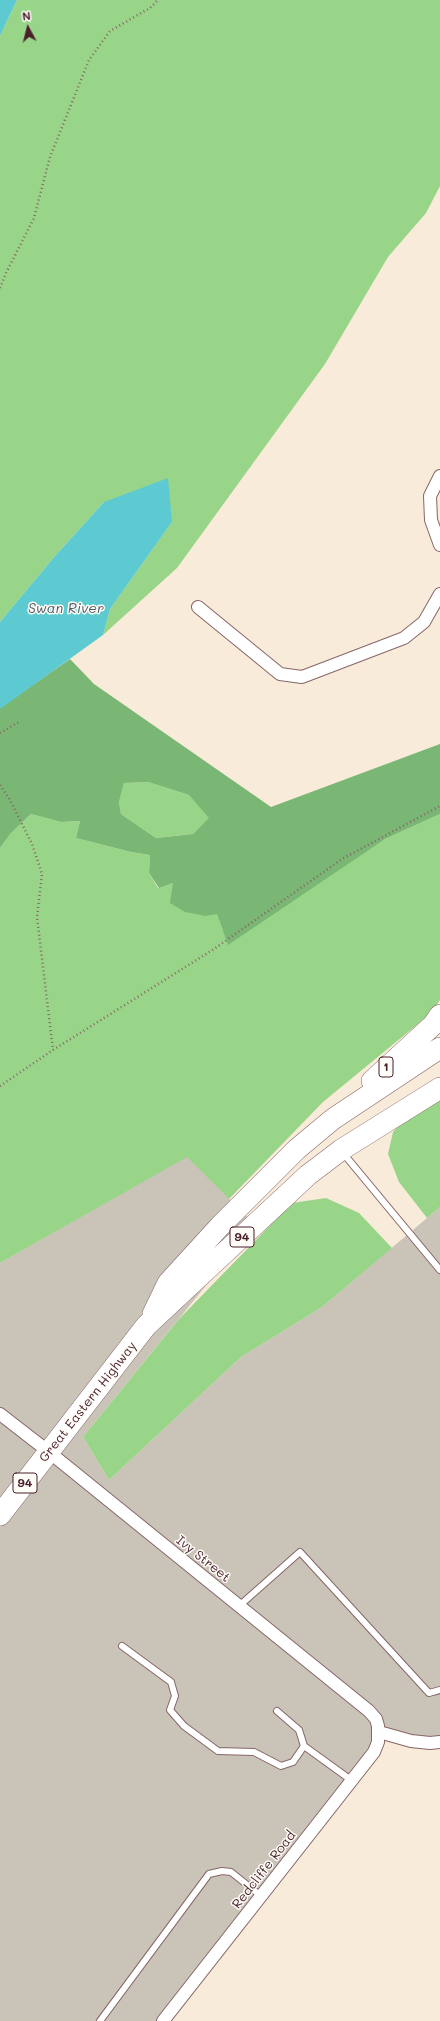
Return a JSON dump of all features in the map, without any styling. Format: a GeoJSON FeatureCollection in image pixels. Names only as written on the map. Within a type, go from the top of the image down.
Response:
{"type":"FeatureCollection","features":[{"type":"Feature","properties":{"kind":"highway","name":"1"},"geometry":{"type":"LineString","coordinates":[[333,1119],[433,1025],[440,1016]]}},
{"type":"Feature","properties":{"kind":"highway","name":"Great Eastern Highway"},"geometry":{"type":"LineString","coordinates":[[146,1326],[168,1283],[220,1226],[291,1155],[333,1119],[440,1048]]}},
{"type":"Feature","properties":{"kind":"highway","name":"Great Eastern Highway"},"geometry":{"type":"LineString","coordinates":[[0,1515],[146,1326],[308,1175],[341,1150],[440,1088]]}},
{"type":"Feature","properties":{"kind":"street"},"geometry":{"type":"LineString","coordinates":[[440,476],[430,496],[431,520],[440,545]]}},
{"type":"Feature","properties":{"kind":"street"},"geometry":{"type":"LineString","coordinates":[[198,607],[280,674],[302,677],[404,638],[424,622],[440,594]]}},
{"type":"Feature","properties":{"kind":"street","name":"Ivy Street"},"geometry":{"type":"LineString","coordinates":[[0,1414],[369,1711],[376,1719],[379,1732]]}},
{"type":"Feature","properties":{"kind":"street"},"geometry":{"type":"LineString","coordinates":[[379,1732],[411,1741],[430,1743],[440,1742]]}},
{"type":"Feature","properties":{"kind":"street","name":"Redcliffe Road"},"geometry":{"type":"LineString","coordinates":[[164,2021],[374,1752],[378,1742],[379,1732]]}},
{"type":"Feature","properties":{"kind":"lane"},"geometry":{"type":"LineString","coordinates":[[341,1150],[440,1270]]}},
{"type":"Feature","properties":{"kind":"lane"},"geometry":{"type":"LineString","coordinates":[[239,1606],[300,1552],[429,1693],[440,1690]]}},
{"type":"Feature","properties":{"kind":"lane"},"geometry":{"type":"LineString","coordinates":[[122,1646],[171,1682],[175,1696],[170,1710],[184,1726],[218,1750],[254,1752],[280,1766],[293,1762],[304,1746]]}},
{"type":"Feature","properties":{"kind":"lane"},"geometry":{"type":"LineString","coordinates":[[277,1711],[299,1730],[304,1746],[351,1780]]}},
{"type":"Feature","properties":{"kind":"lane"},"geometry":{"type":"LineString","coordinates":[[100,2021],[209,1874],[222,1871],[231,1872],[261,1896]]}},
{"type":"Feature","properties":{"kind":"path"},"geometry":{"type":"LineString","coordinates":[[0,288],[34,218],[50,157],[89,60],[110,31],[150,8],[158,0]]}},
{"type":"Feature","properties":{"kind":"path"},"geometry":{"type":"LineString","coordinates":[[0,733],[19,722]]}},
{"type":"Feature","properties":{"kind":"path"},"geometry":{"type":"LineString","coordinates":[[0,785],[10,800],[32,844],[42,874],[37,917],[53,1050]]}},
{"type":"Feature","properties":{"kind":"path"},"geometry":{"type":"LineString","coordinates":[[0,1086],[53,1050],[214,949],[342,859],[440,806]]}},
{"type":"Feature","properties":{"kind":"shaded area"},"geometry":{"type":"Polygon","coordinates":[[[187,1156],[255,1225],[83,1437],[109,1480],[241,1357],[322,1307],[440,1207],[440,1742],[379,1732],[378,1742],[163,2021],[0,2021],[0,1263],[187,1156]]]}},
{"type":"Feature","properties":{"kind":"green space"},"geometry":{"type":"Polygon","coordinates":[[[17,0],[440,0],[440,186],[426,213],[388,257],[325,364],[177,568],[103,635],[110,609],[172,522],[104,502],[55,556],[0,622],[0,36],[17,0]]]}},
{"type":"Feature","properties":{"kind":"green space"},"geometry":{"type":"Polygon","coordinates":[[[70,659],[94,684],[271,807],[440,744],[440,814],[385,839],[228,945],[217,914],[206,916],[185,912],[170,903],[173,883],[159,888],[149,873],[150,855],[131,852],[76,838],[80,821],[61,822],[31,814],[11,833],[0,848],[0,708],[70,659]],[[148,782],[124,783],[119,802],[121,814],[156,838],[193,834],[209,818],[189,795],[148,782]]]}},
{"type":"Feature","properties":{"kind":"green space"},"geometry":{"type":"Polygon","coordinates":[[[148,782],[189,795],[211,817],[193,834],[156,838],[121,814],[119,802],[124,783],[148,782]]]}},
{"type":"Feature","properties":{"kind":"green space"},"geometry":{"type":"Polygon","coordinates":[[[31,814],[61,822],[80,821],[76,838],[131,852],[150,855],[149,873],[158,888],[173,883],[206,916],[217,913],[223,931],[385,839],[440,814],[440,1000],[430,1014],[323,1102],[229,1199],[187,1157],[0,1263],[0,848],[11,833],[31,814]]]}},
{"type":"Feature","properties":{"kind":"green space"},"geometry":{"type":"Polygon","coordinates":[[[440,1099],[440,1207],[427,1218],[399,1182],[388,1154],[393,1132],[405,1119],[440,1099]]]}},
{"type":"Feature","properties":{"kind":"green space"},"geometry":{"type":"Polygon","coordinates":[[[326,1198],[359,1213],[392,1248],[322,1307],[241,1357],[109,1480],[83,1437],[179,1319],[292,1203],[326,1198]]]}},
{"type":"Feature","properties":{"kind":"water"},"geometry":{"type":"Polygon","coordinates":[[[0,0],[17,0],[0,36],[0,0]]]}},
{"type":"Feature","properties":{"kind":"water","name":"Swan River"},"geometry":{"type":"Polygon","coordinates":[[[168,478],[172,522],[110,609],[103,635],[0,709],[0,622],[55,556],[104,502],[168,478]]]}}]}
